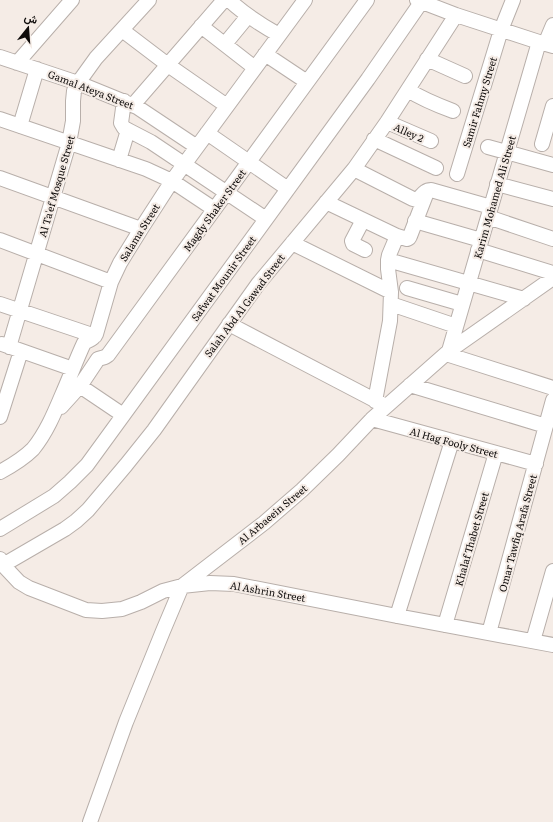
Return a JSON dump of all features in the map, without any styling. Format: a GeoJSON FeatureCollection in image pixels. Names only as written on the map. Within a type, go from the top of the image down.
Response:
{"type":"FeatureCollection","features":[{"type":"Feature","properties":{"kind":"street"},"geometry":{"type":"LineString","coordinates":[[17,62],[72,0]]}},
{"type":"Feature","properties":{"kind":"street","name":"Al Ta'ef Mosque Street"},"geometry":{"type":"LineString","coordinates":[[0,417],[10,347],[69,143],[73,121],[74,91],[96,58],[148,0]]}},
{"type":"Feature","properties":{"kind":"street"},"geometry":{"type":"LineString","coordinates":[[224,0],[168,65],[128,103],[121,123],[124,128],[146,138],[266,219]]}},
{"type":"Feature","properties":{"kind":"street"},"geometry":{"type":"LineString","coordinates":[[228,0],[248,16],[279,36]]}},
{"type":"Feature","properties":{"kind":"street","name":"Magdy Shaker Street"},"geometry":{"type":"LineString","coordinates":[[55,413],[80,386],[98,359],[105,357],[108,354],[367,0]]}},
{"type":"Feature","properties":{"kind":"street","name":"Samir Fahmy Street"},"geometry":{"type":"LineString","coordinates":[[457,174],[501,30],[513,0]]}},
{"type":"Feature","properties":{"kind":"street"},"geometry":{"type":"LineString","coordinates":[[419,1],[456,16],[546,44]]}},
{"type":"Feature","properties":{"kind":"street","name":"Safwat Mounir Street"},"geometry":{"type":"LineString","coordinates":[[0,529],[54,496],[87,465],[368,79],[419,1]]}},
{"type":"Feature","properties":{"kind":"street","name":"Salama Street"},"geometry":{"type":"LineString","coordinates":[[0,472],[16,463],[40,440],[55,413],[84,343],[92,339],[98,331],[112,282],[120,263],[172,181],[279,36],[298,3]]}},
{"type":"Feature","properties":{"kind":"street"},"geometry":{"type":"LineString","coordinates":[[225,44],[248,16]]}},
{"type":"Feature","properties":{"kind":"street","name":"Salah Abd Al Gawad Street"},"geometry":{"type":"LineString","coordinates":[[2,562],[65,529],[76,521],[88,510],[126,465],[154,430],[258,284],[354,169],[387,122],[456,16]]}},
{"type":"Feature","properties":{"kind":"street","name":"Karim Mohamed Ali Street"},"geometry":{"type":"LineString","coordinates":[[447,353],[507,152],[553,25]]}},
{"type":"Feature","properties":{"kind":"street"},"geometry":{"type":"LineString","coordinates":[[201,26],[255,68]]}},
{"type":"Feature","properties":{"kind":"street"},"geometry":{"type":"LineString","coordinates":[[122,30],[226,106]]}},
{"type":"Feature","properties":{"kind":"street"},"geometry":{"type":"LineString","coordinates":[[265,54],[307,82]]}},
{"type":"Feature","properties":{"kind":"street","name":"Gamal Ateya Street"},"geometry":{"type":"LineString","coordinates":[[0,57],[78,83],[128,103],[142,110],[197,147]]}},
{"type":"Feature","properties":{"kind":"street"},"geometry":{"type":"LineString","coordinates":[[427,60],[465,76]]}},
{"type":"Feature","properties":{"kind":"street"},"geometry":{"type":"LineString","coordinates":[[20,126],[36,69]]}},
{"type":"Feature","properties":{"kind":"street"},"geometry":{"type":"LineString","coordinates":[[408,90],[422,99],[453,111]]}},
{"type":"Feature","properties":{"kind":"street"},"geometry":{"type":"LineString","coordinates":[[542,144],[550,127],[553,106]]}},
{"type":"Feature","properties":{"kind":"street"},"geometry":{"type":"LineString","coordinates":[[0,119],[151,171],[172,181],[214,209]]}},
{"type":"Feature","properties":{"kind":"street","name":"Alley 2"},"geometry":{"type":"LineString","coordinates":[[387,122],[430,141]]}},
{"type":"Feature","properties":{"kind":"street"},"geometry":{"type":"LineString","coordinates":[[119,160],[128,130]]}},
{"type":"Feature","properties":{"kind":"street"},"geometry":{"type":"LineString","coordinates":[[207,133],[288,189]]}},
{"type":"Feature","properties":{"kind":"street"},"geometry":{"type":"LineString","coordinates":[[374,140],[436,168]]}},
{"type":"Feature","properties":{"kind":"street"},"geometry":{"type":"LineString","coordinates":[[488,147],[553,165]]}},
{"type":"Feature","properties":{"kind":"street"},"geometry":{"type":"LineString","coordinates":[[354,169],[413,199],[417,200],[428,190]]}},
{"type":"Feature","properties":{"kind":"street"},"geometry":{"type":"LineString","coordinates":[[0,178],[141,230]]}},
{"type":"Feature","properties":{"kind":"street"},"geometry":{"type":"LineString","coordinates":[[497,184],[553,199]]}},
{"type":"Feature","properties":{"kind":"street"},"geometry":{"type":"LineString","coordinates":[[428,190],[489,212],[553,238]]}},
{"type":"Feature","properties":{"kind":"street"},"geometry":{"type":"LineString","coordinates":[[326,202],[397,236],[407,239],[409,238],[428,190]]}},
{"type":"Feature","properties":{"kind":"street"},"geometry":{"type":"LineString","coordinates":[[363,220],[352,241],[353,244],[365,250]]}},
{"type":"Feature","properties":{"kind":"street"},"geometry":{"type":"LineString","coordinates":[[416,221],[553,273]]}},
{"type":"Feature","properties":{"kind":"street"},"geometry":{"type":"LineString","coordinates":[[229,324],[381,404],[390,321],[391,298],[388,260],[397,236]]}},
{"type":"Feature","properties":{"kind":"street"},"geometry":{"type":"LineString","coordinates":[[0,240],[112,282]]}},
{"type":"Feature","properties":{"kind":"street"},"geometry":{"type":"LineString","coordinates":[[292,243],[391,298],[456,326]]}},
{"type":"Feature","properties":{"kind":"street"},"geometry":{"type":"LineString","coordinates":[[388,260],[524,299]]}},
{"type":"Feature","properties":{"kind":"street","name":"Al Arbaeein Street"},"geometry":{"type":"LineString","coordinates":[[90,822],[149,663],[182,586],[270,518],[302,490],[372,419],[381,404],[410,385],[447,353],[553,278]]}},
{"type":"Feature","properties":{"kind":"street"},"geometry":{"type":"LineString","coordinates":[[407,288],[462,304]]}},
{"type":"Feature","properties":{"kind":"street"},"geometry":{"type":"LineString","coordinates":[[0,304],[95,336]]}},
{"type":"Feature","properties":{"kind":"street"},"geometry":{"type":"LineString","coordinates":[[10,347],[73,369]]}},
{"type":"Feature","properties":{"kind":"street"},"geometry":{"type":"LineString","coordinates":[[447,353],[553,388]]}},
{"type":"Feature","properties":{"kind":"street"},"geometry":{"type":"LineString","coordinates":[[410,385],[548,431]]}},
{"type":"Feature","properties":{"kind":"street"},"geometry":{"type":"LineString","coordinates":[[80,386],[123,415]]}},
{"type":"Feature","properties":{"kind":"street","name":"Omar Tawfiq Arafa Street"},"geometry":{"type":"LineString","coordinates":[[489,633],[536,464],[548,431],[553,400]]}},
{"type":"Feature","properties":{"kind":"street","name":"Al Hag Fooly Street"},"geometry":{"type":"LineString","coordinates":[[372,419],[536,464]]}},
{"type":"Feature","properties":{"kind":"street"},"geometry":{"type":"LineString","coordinates":[[397,616],[452,441]]}},
{"type":"Feature","properties":{"kind":"street","name":"Khalaf Thabet Street"},"geometry":{"type":"LineString","coordinates":[[445,626],[496,453]]}},
{"type":"Feature","properties":{"kind":"street","name":"Al Ashrin Street"},"geometry":{"type":"LineString","coordinates":[[2,562],[19,582],[24,585],[86,610],[102,611],[122,609],[141,602],[163,591],[182,586],[210,583],[234,584],[445,626],[553,645]]}},
{"type":"Feature","properties":{"kind":"street"},"geometry":{"type":"LineString","coordinates":[[533,641],[553,571]]}}]}
